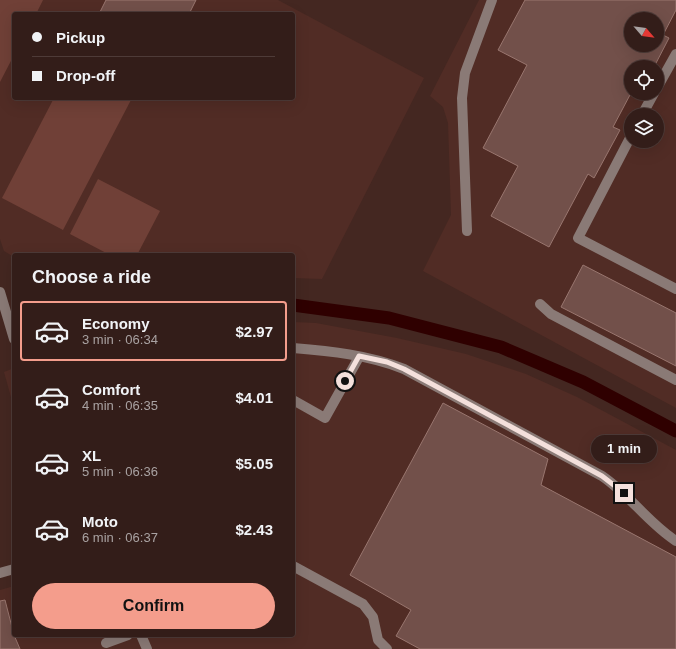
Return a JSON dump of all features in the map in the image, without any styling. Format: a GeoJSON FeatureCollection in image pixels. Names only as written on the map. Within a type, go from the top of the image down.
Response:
{"type":"FeatureCollection","features":[{"type":"Feature","properties":{"kind":"street"},"geometry":{"type":"LineString","coordinates":[[467,231],[462,98],[465,73],[492,0]]}},
{"type":"Feature","properties":{"kind":"street"},"geometry":{"type":"LineString","coordinates":[[664,75],[676,54]]}},
{"type":"Feature","properties":{"kind":"street"},"geometry":{"type":"LineString","coordinates":[[625,148],[578,238],[676,289]]}},
{"type":"Feature","properties":{"kind":"street"},"geometry":{"type":"LineString","coordinates":[[0,292],[12,332]]}},
{"type":"Feature","properties":{"kind":"street"},"geometry":{"type":"LineString","coordinates":[[540,304],[551,314],[676,380]]}},
{"type":"Feature","properties":{"kind":"street"},"geometry":{"type":"LineString","coordinates":[[295,348],[331,351],[359,356],[387,362],[404,369],[615,484],[650,520],[676,541]]}},
{"type":"Feature","properties":{"kind":"street"},"geometry":{"type":"LineString","coordinates":[[295,401],[325,418],[359,356]]}},
{"type":"Feature","properties":{"kind":"street"},"geometry":{"type":"LineString","coordinates":[[295,567],[363,604],[373,617],[378,640],[387,649]]}},
{"type":"Feature","properties":{"kind":"street"},"geometry":{"type":"LineString","coordinates":[[0,573],[12,570]]}},
{"type":"Feature","properties":{"kind":"street"},"geometry":{"type":"LineString","coordinates":[[106,642],[122,637]]}},
{"type":"Feature","properties":{"kind":"street"},"geometry":{"type":"LineString","coordinates":[[142,637],[147,649]]}},
{"type":"Feature","properties":{"kind":"shaded area"},"geometry":{"type":"Polygon","coordinates":[[[0,0],[278,0],[424,78],[322,279],[295,278],[295,253],[12,253],[12,256],[4,251],[0,239],[0,0]]]}},
{"type":"Feature","properties":{"kind":"shaded area"},"geometry":{"type":"Polygon","coordinates":[[[0,0],[43,0],[37,12],[12,12],[12,59],[0,82],[0,0]]]}},
{"type":"Feature","properties":{"kind":"shaded area"},"geometry":{"type":"Polygon","coordinates":[[[479,0],[676,0],[676,408],[423,271],[451,215],[448,123],[443,107],[430,96],[479,0]]]}},
{"type":"Feature","properties":{"kind":"shaded area"},"geometry":{"type":"Polygon","coordinates":[[[53,100],[131,100],[63,230],[2,198],[53,100]]]}},
{"type":"Feature","properties":{"kind":"shaded area"},"geometry":{"type":"Polygon","coordinates":[[[98,179],[160,211],[138,253],[106,253],[70,234],[98,179]]]}},
{"type":"Feature","properties":{"kind":"shaded area"},"geometry":{"type":"Polygon","coordinates":[[[295,322],[316,323],[397,338],[466,354],[526,374],[577,397],[676,450],[676,649],[0,649],[0,590],[12,587],[12,637],[295,637],[295,322]]]}},
{"type":"Feature","properties":{"kind":"shaded area"},"geometry":{"type":"Polygon","coordinates":[[[12,369],[12,401],[4,372],[12,369]]]}},
{"type":"Feature","properties":{"kind":"building"},"geometry":{"type":"Polygon","coordinates":[[[106,0],[196,0],[190,12],[100,12],[106,0]]]}},
{"type":"Feature","properties":{"kind":"building"},"geometry":{"type":"Polygon","coordinates":[[[525,0],[676,0],[676,10],[664,33],[664,12],[624,12],[624,52],[662,52],[658,60],[624,60],[624,100],[627,100],[613,127],[620,130],[594,178],[588,174],[549,247],[491,216],[518,166],[483,148],[527,65],[498,50],[525,0]]]}},
{"type":"Feature","properties":{"kind":"building"},"geometry":{"type":"Polygon","coordinates":[[[664,36],[669,38],[664,48],[664,36]]]}},
{"type":"Feature","properties":{"kind":"building"},"geometry":{"type":"Polygon","coordinates":[[[583,265],[676,313],[676,366],[561,307],[583,265]]]}},
{"type":"Feature","properties":{"kind":"building"},"geometry":{"type":"Polygon","coordinates":[[[443,403],[548,459],[541,485],[676,557],[676,649],[420,649],[396,636],[411,610],[350,575],[443,403]]]}},
{"type":"Feature","properties":{"kind":"building"},"geometry":{"type":"Polygon","coordinates":[[[5,600],[12,627],[12,637],[15,637],[20,649],[0,649],[0,601],[5,600]]]}},
{"type":"Feature","properties":{"kind":"waterway"},"geometry":{"type":"LineString","coordinates":[[295,305],[389,318],[501,347],[583,382],[676,431]]}},
{"type":"Feature","properties":{"kind":"route"},"geometry":{"type":"LineString","coordinates":[[345,381],[359,356],[387,362],[404,369],[602,476],[615,484],[624,493]]}}]}
